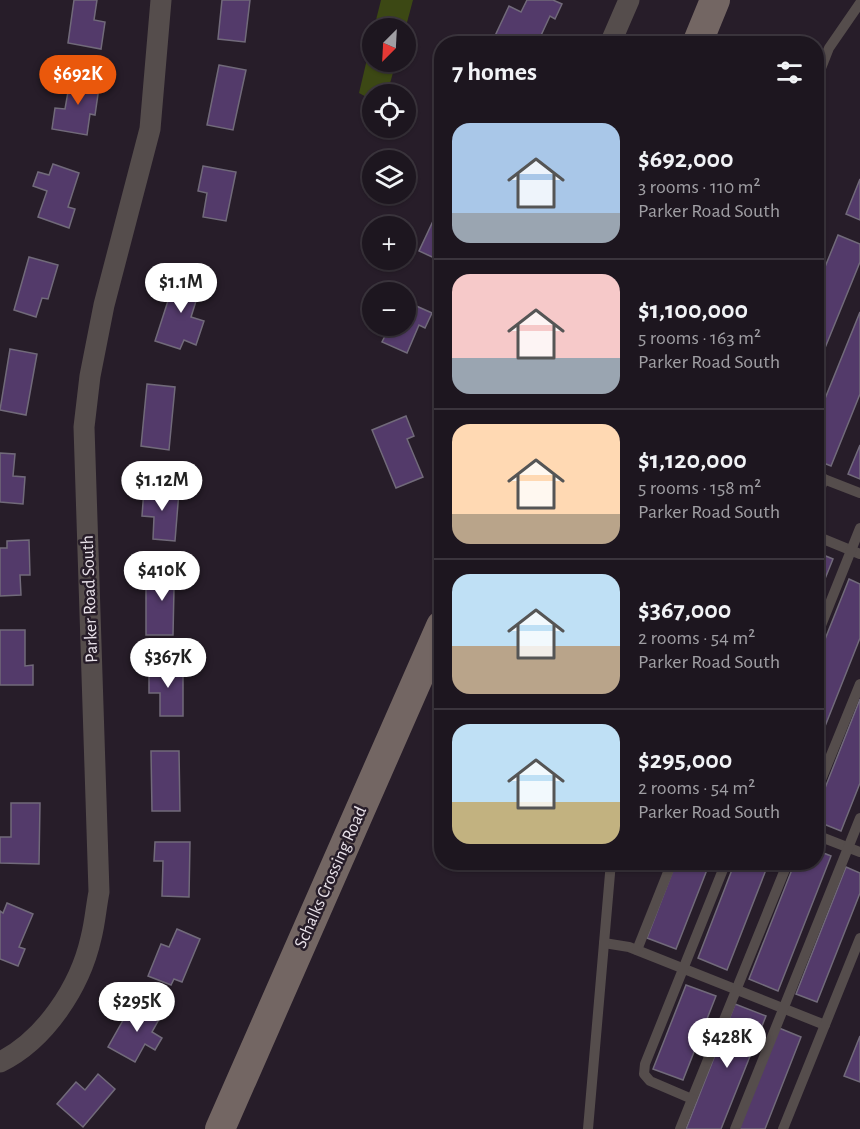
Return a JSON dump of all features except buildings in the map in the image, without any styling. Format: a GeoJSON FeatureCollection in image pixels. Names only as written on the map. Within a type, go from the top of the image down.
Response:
{"type":"FeatureCollection","features":[{"type":"Feature","properties":{"kind":"street","name":"Parker Road South"},"geometry":{"type":"LineString","coordinates":[[0,1062],[21,1048],[42,1029],[70,992],[91,939],[99,892],[84,427],[90,376],[104,305],[150,129],[161,0]]}},
{"type":"Feature","properties":{"kind":"street"},"geometry":{"type":"LineString","coordinates":[[613,36],[629,0]]}},
{"type":"Feature","properties":{"kind":"street"},"geometry":{"type":"LineString","coordinates":[[700,36],[715,0]]}},
{"type":"Feature","properties":{"kind":"street","name":"Schalks Crossing Road"},"geometry":{"type":"LineString","coordinates":[[220,1129],[434,642]]}},
{"type":"Feature","properties":{"kind":"lane"},"geometry":{"type":"LineString","coordinates":[[824,61],[829,48],[860,3]]}},
{"type":"Feature","properties":{"kind":"lane"},"geometry":{"type":"LineString","coordinates":[[824,479],[860,493]]}},
{"type":"Feature","properties":{"kind":"lane"},"geometry":{"type":"LineString","coordinates":[[824,621],[856,552],[860,528]]}},
{"type":"Feature","properties":{"kind":"lane"},"geometry":{"type":"LineString","coordinates":[[824,539],[856,552]]}},
{"type":"Feature","properties":{"kind":"lane"},"geometry":{"type":"LineString","coordinates":[[824,772],[860,684]]}},
{"type":"Feature","properties":{"kind":"lane"},"geometry":{"type":"LineString","coordinates":[[735,1129],[860,818]]}},
{"type":"Feature","properties":{"kind":"lane"},"geometry":{"type":"LineString","coordinates":[[824,838],[860,852]]}},
{"type":"Feature","properties":{"kind":"lane"},"geometry":{"type":"LineString","coordinates":[[588,1129],[610,870]]}},
{"type":"Feature","properties":{"kind":"lane"},"geometry":{"type":"LineString","coordinates":[[637,950],[669,870]]}},
{"type":"Feature","properties":{"kind":"lane"},"geometry":{"type":"LineString","coordinates":[[692,1100],[650,1082],[644,1074],[645,1064],[723,870]]}},
{"type":"Feature","properties":{"kind":"lane"},"geometry":{"type":"LineString","coordinates":[[680,1129],[785,870]]}},
{"type":"Feature","properties":{"kind":"lane"},"geometry":{"type":"LineString","coordinates":[[783,1129],[860,938]]}},
{"type":"Feature","properties":{"kind":"lane"},"geometry":{"type":"LineString","coordinates":[[604,943],[637,950],[825,1025]]}},
{"type":"Feature","properties":{"kind":"green space"},"geometry":{"type":"Polygon","coordinates":[[[381,0],[413,0],[408,18],[376,18],[381,0]]]}},
{"type":"Feature","properties":{"kind":"green space"},"geometry":{"type":"Polygon","coordinates":[[[364,72],[393,72],[390,84],[362,84],[362,95],[359,93],[364,72]]]}}]}
